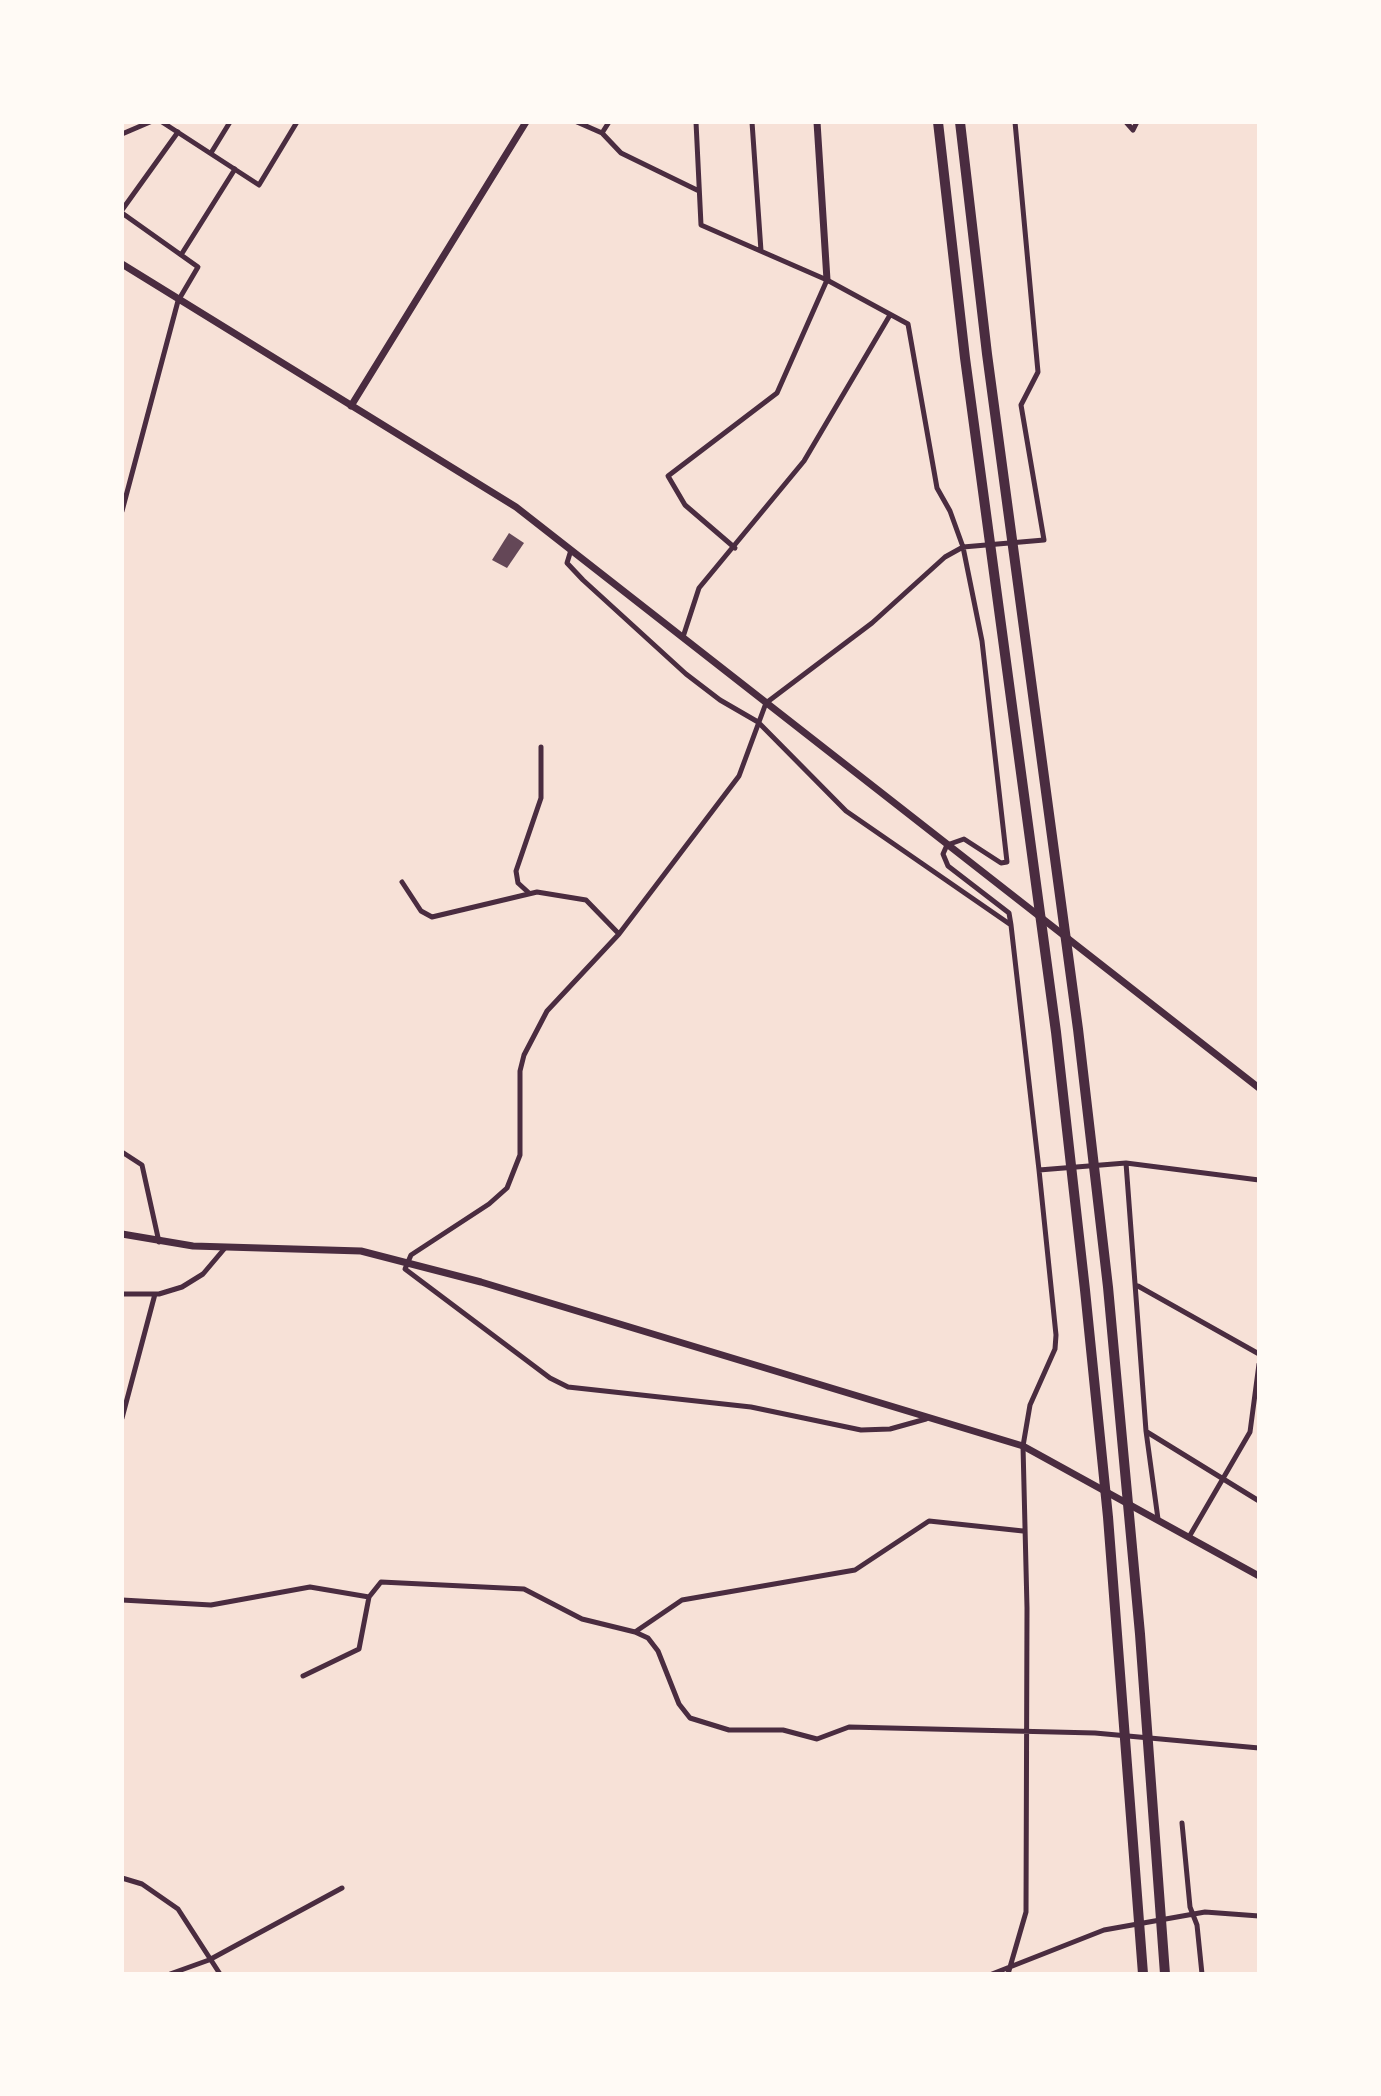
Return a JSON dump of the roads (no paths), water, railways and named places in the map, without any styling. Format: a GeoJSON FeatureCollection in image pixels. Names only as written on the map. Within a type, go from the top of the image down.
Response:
{"type":"FeatureCollection","features":[{"type":"Feature","properties":{"kind":"highway"},"geometry":{"type":"LineString","coordinates":[[938,122],[965,358],[1056,1032],[1084,1275],[1109,1532],[1143,1974]]}},
{"type":"Feature","properties":{"kind":"highway"},"geometry":{"type":"LineString","coordinates":[[960,122],[987,354],[1078,1029],[1108,1287],[1136,1590],[1165,1974]]}},
{"type":"Feature","properties":{"kind":"street"},"geometry":{"type":"LineString","coordinates":[[122,134],[150,122]]}},
{"type":"Feature","properties":{"kind":"street"},"geometry":{"type":"LineString","coordinates":[[162,122],[259,185],[297,122]]}},
{"type":"Feature","properties":{"kind":"street"},"geometry":{"type":"LineString","coordinates":[[211,153],[230,122]]}},
{"type":"Feature","properties":{"kind":"street"},"geometry":{"type":"LineString","coordinates":[[351,406],[526,122]]}},
{"type":"Feature","properties":{"kind":"street"},"geometry":{"type":"LineString","coordinates":[[577,122],[602,133],[621,153],[699,191]]}},
{"type":"Feature","properties":{"kind":"street"},"geometry":{"type":"LineString","coordinates":[[602,133],[609,122]]}},
{"type":"Feature","properties":{"kind":"street"},"geometry":{"type":"LineString","coordinates":[[696,122],[701,225],[827,280],[908,324],[937,488],[950,511],[963,547],[982,641],[1007,862],[1001,863],[964,839],[947,845],[943,854],[948,866],[1009,913],[1042,1170],[1055,1349],[1030,1405],[1023,1446],[1027,1608],[1024,1731],[1026,1912],[1009,1972]]}},
{"type":"Feature","properties":{"kind":"street"},"geometry":{"type":"LineString","coordinates":[[752,122],[761,251]]}},
{"type":"Feature","properties":{"kind":"street"},"geometry":{"type":"LineString","coordinates":[[735,548],[685,505],[668,476],[777,393],[827,280],[817,122]]}},
{"type":"Feature","properties":{"kind":"street"},"geometry":{"type":"LineString","coordinates":[[930,1418],[890,1429],[861,1430],[751,1407],[568,1387],[550,1378],[405,1269],[411,1255],[489,1204],[507,1188],[520,1155],[520,1071],[524,1055],[547,1011],[619,934],[739,776],[766,703],[872,623],[945,557],[963,547],[1044,540],[1021,405],[1038,372],[1015,122]]}},
{"type":"Feature","properties":{"kind":"street"},"geometry":{"type":"LineString","coordinates":[[1126,122],[1133,130],[1137,122]]}},
{"type":"Feature","properties":{"kind":"street"},"geometry":{"type":"LineString","coordinates":[[122,511],[178,301],[198,267],[122,212],[178,132]]}},
{"type":"Feature","properties":{"kind":"street"},"geometry":{"type":"LineString","coordinates":[[181,255],[235,169]]}},
{"type":"Feature","properties":{"kind":"street"},"geometry":{"type":"LineString","coordinates":[[122,264],[516,507],[1259,1088]]}},
{"type":"Feature","properties":{"kind":"street"},"geometry":{"type":"LineString","coordinates":[[683,638],[699,588],[804,461],[891,315]]}},
{"type":"Feature","properties":{"kind":"street"},"geometry":{"type":"LineString","coordinates":[[571,550],[567,563],[583,580],[686,674],[720,700],[758,722],[846,811],[1011,925]]}},
{"type":"Feature","properties":{"kind":"street"},"geometry":{"type":"LineString","coordinates":[[530,894],[518,883],[516,871],[541,798],[541,747]]}},
{"type":"Feature","properties":{"kind":"street"},"geometry":{"type":"LineString","coordinates":[[402,882],[421,911],[432,917],[530,894],[586,900],[619,934]]}},
{"type":"Feature","properties":{"kind":"street"},"geometry":{"type":"LineString","coordinates":[[122,1152],[142,1165],[159,1242]]}},
{"type":"Feature","properties":{"kind":"street"},"geometry":{"type":"LineString","coordinates":[[1042,1170],[1126,1163],[1259,1180]]}},
{"type":"Feature","properties":{"kind":"street"},"geometry":{"type":"LineString","coordinates":[[1126,1163],[1138,1286],[1146,1431],[1158,1519]]}},
{"type":"Feature","properties":{"kind":"street"},"geometry":{"type":"LineString","coordinates":[[122,1234],[159,1242],[225,1248],[339,1249],[496,1286],[1023,1446],[1259,1576]]}},
{"type":"Feature","properties":{"kind":"street"},"geometry":{"type":"LineString","coordinates":[[122,1294],[155,1294],[182,1287],[203,1274],[225,1248]]}},
{"type":"Feature","properties":{"kind":"street"},"geometry":{"type":"LineString","coordinates":[[1138,1286],[1259,1354]]}},
{"type":"Feature","properties":{"kind":"street"},"geometry":{"type":"LineString","coordinates":[[122,1418],[155,1294]]}},
{"type":"Feature","properties":{"kind":"street"},"geometry":{"type":"LineString","coordinates":[[1189,1537],[1250,1432],[1259,1364]]}},
{"type":"Feature","properties":{"kind":"street"},"geometry":{"type":"LineString","coordinates":[[1146,1431],[1259,1501]]}},
{"type":"Feature","properties":{"kind":"street"},"geometry":{"type":"LineString","coordinates":[[635,1632],[682,1600],[855,1570],[929,1521],[1023,1531]]}},
{"type":"Feature","properties":{"kind":"street"},"geometry":{"type":"LineString","coordinates":[[303,1676],[359,1649],[369,1597],[381,1582],[524,1589],[582,1619],[648,1638],[658,1651],[679,1704],[690,1718],[729,1730],[783,1730],[817,1739],[849,1727],[1095,1733],[1259,1748]]}},
{"type":"Feature","properties":{"kind":"street"},"geometry":{"type":"LineString","coordinates":[[122,1600],[211,1605],[310,1587],[369,1597]]}},
{"type":"Feature","properties":{"kind":"street"},"geometry":{"type":"LineString","coordinates":[[1182,1823],[1202,1974]]}},
{"type":"Feature","properties":{"kind":"street"},"geometry":{"type":"LineString","coordinates":[[122,1878],[142,1884],[178,1909],[220,1974]]}},
{"type":"Feature","properties":{"kind":"street"},"geometry":{"type":"LineString","coordinates":[[170,1974],[209,1960],[342,1888]]}},
{"type":"Feature","properties":{"kind":"street"},"geometry":{"type":"LineString","coordinates":[[992,1974],[1009,1972],[1115,1928],[1193,1914],[1259,1916]]}}]}
